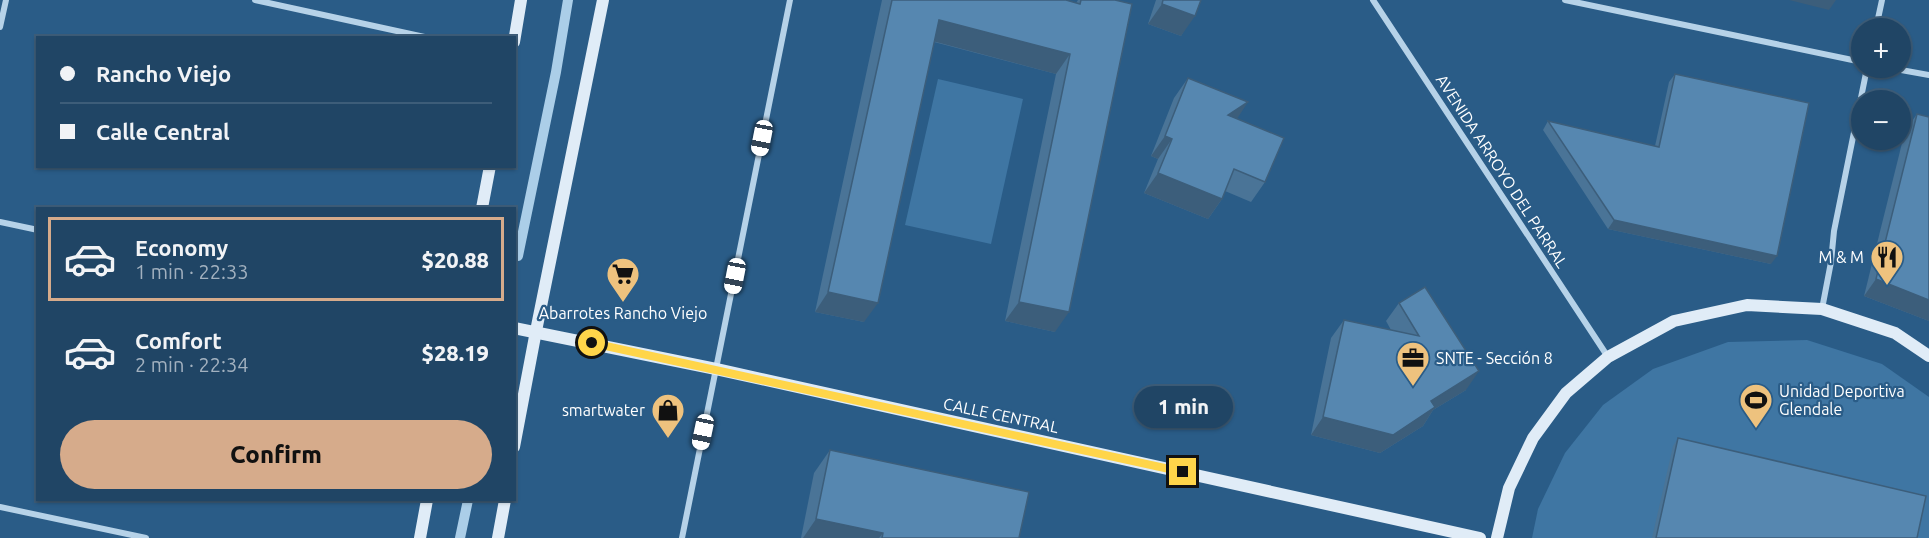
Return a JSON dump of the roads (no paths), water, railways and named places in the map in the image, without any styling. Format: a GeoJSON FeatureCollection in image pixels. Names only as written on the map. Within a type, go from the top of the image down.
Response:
{"type":"FeatureCollection","features":[{"type":"Feature","properties":{"kind":"main road"},"geometry":{"type":"LineString","coordinates":[[515,36],[521,0]]}},
{"type":"Feature","properties":{"kind":"main road"},"geometry":{"type":"LineString","coordinates":[[516,436],[603,0]]}},
{"type":"Feature","properties":{"kind":"main road"},"geometry":{"type":"LineString","coordinates":[[482,207],[490,168]]}},
{"type":"Feature","properties":{"kind":"main road"},"geometry":{"type":"LineString","coordinates":[[1497,538],[1509,488],[1533,438],[1566,393],[1608,357],[1674,321],[1747,305],[1822,309],[1895,333],[1929,356]]}},
{"type":"Feature","properties":{"kind":"main road","name":"CALLE CENTRAL"},"geometry":{"type":"LineString","coordinates":[[516,328],[716,369],[1480,538]]}},
{"type":"Feature","properties":{"kind":"main road"},"geometry":{"type":"LineString","coordinates":[[420,538],[427,501]]}},
{"type":"Feature","properties":{"kind":"main road"},"geometry":{"type":"LineString","coordinates":[[498,538],[505,501]]}},
{"type":"Feature","properties":{"kind":"street"},"geometry":{"type":"LineString","coordinates":[[0,27],[6,0]]}},
{"type":"Feature","properties":{"kind":"street"},"geometry":{"type":"LineString","coordinates":[[255,0],[420,36]]}},
{"type":"Feature","properties":{"kind":"street"},"geometry":{"type":"LineString","coordinates":[[682,538],[789,0]]}},
{"type":"Feature","properties":{"kind":"street","name":"AVENIDA ARROYO DEL PARRAL"},"geometry":{"type":"LineString","coordinates":[[1373,0],[1608,357]]}},
{"type":"Feature","properties":{"kind":"street"},"geometry":{"type":"LineString","coordinates":[[1565,0],[1851,60]]}},
{"type":"Feature","properties":{"kind":"street"},"geometry":{"type":"LineString","coordinates":[[1878,18],[1882,0]]}},
{"type":"Feature","properties":{"kind":"street"},"geometry":{"type":"LineString","coordinates":[[1911,72],[1929,75]]}},
{"type":"Feature","properties":{"kind":"street"},"geometry":{"type":"LineString","coordinates":[[1822,309],[1834,231],[1865,78]]}},
{"type":"Feature","properties":{"kind":"street"},"geometry":{"type":"LineString","coordinates":[[0,222],[36,230]]}},
{"type":"Feature","properties":{"kind":"street"},"geometry":{"type":"LineString","coordinates":[[0,507],[146,538]]}},
{"type":"Feature","properties":{"kind":"waterway"},"geometry":{"type":"LineString","coordinates":[[518,256],[556,72],[568,0]]}},
{"type":"Feature","properties":{"kind":"waterway"},"geometry":{"type":"LineString","coordinates":[[460,538],[468,501]]}},
{"type":"Feature","properties":{"kind":"place","name":"M & M"},"geometry":{"type":"Point","coordinates":[1887,286]}},
{"type":"Feature","properties":{"kind":"place","name":"Abarrotes Rancho Viejo"},"geometry":{"type":"Point","coordinates":[623,303]}},
{"type":"Feature","properties":{"kind":"place","name":"SNTE - Sección 8"},"geometry":{"type":"Point","coordinates":[1413,387]}},
{"type":"Feature","properties":{"kind":"place","name":"Unidad Deportiva Glendale"},"geometry":{"type":"Point","coordinates":[1756,429]}},
{"type":"Feature","properties":{"kind":"place","name":"smartwater"},"geometry":{"type":"Point","coordinates":[668,439]}}]}
